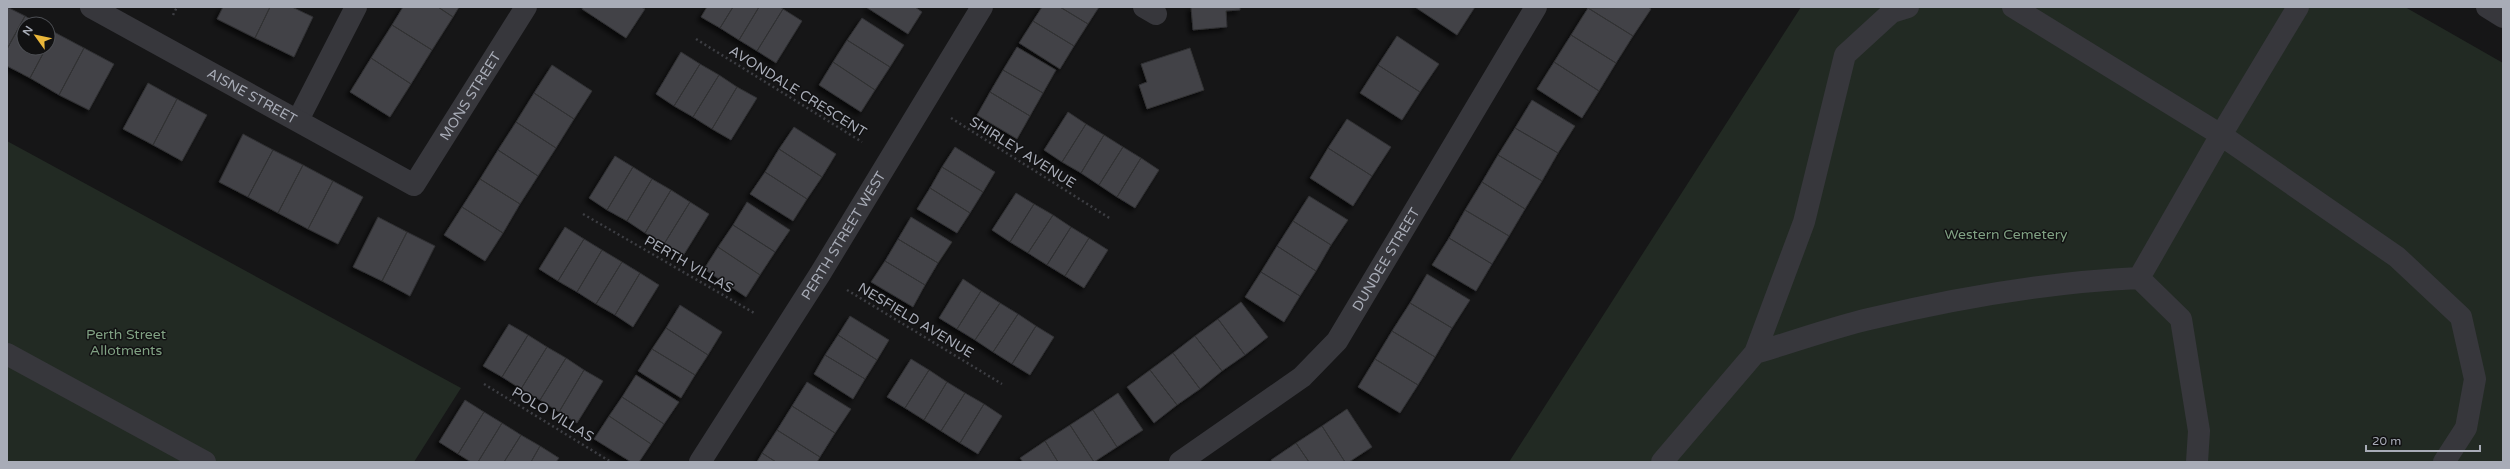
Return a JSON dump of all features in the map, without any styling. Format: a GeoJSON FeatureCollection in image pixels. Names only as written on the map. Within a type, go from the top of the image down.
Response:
{"type":"FeatureCollection","features":[{"type":"Feature","properties":{"kind":"street","name":"AISNE STREET"},"geometry":{"type":"LineString","coordinates":[[91,7],[414,185]]}},
{"type":"Feature","properties":{"kind":"street"},"geometry":{"type":"LineString","coordinates":[[298,120],[356,7]]}},
{"type":"Feature","properties":{"kind":"street","name":"MONS STREET"},"geometry":{"type":"LineString","coordinates":[[414,185],[526,7]]}},
{"type":"Feature","properties":{"kind":"street","name":"PERTH STREET WEST"},"geometry":{"type":"LineString","coordinates":[[700,462],[820,274],[982,7]]}},
{"type":"Feature","properties":{"kind":"street","name":"DUNDEE STREET"},"geometry":{"type":"LineString","coordinates":[[1180,462],[1302,377],[1337,341],[1536,7]]}},
{"type":"Feature","properties":{"kind":"street"},"geometry":{"type":"LineString","coordinates":[[1662,462],[1755,353],[1804,222],[1844,55],[1892,12],[1908,7]]}},
{"type":"Feature","properties":{"kind":"street"},"geometry":{"type":"LineString","coordinates":[[2013,7],[2221,135],[2397,257],[2462,317],[2476,379],[2466,428],[2444,462]]}},
{"type":"Feature","properties":{"kind":"street"},"geometry":{"type":"LineString","coordinates":[[2139,278],[2221,135],[2298,7]]}},
{"type":"Feature","properties":{"kind":"street"},"geometry":{"type":"LineString","coordinates":[[2487,7],[2503,17]]}},
{"type":"Feature","properties":{"kind":"street"},"geometry":{"type":"LineString","coordinates":[[1755,353],[1868,319],[1984,295],[2099,280],[2139,278],[2181,319],[2199,431],[2197,462]]}},
{"type":"Feature","properties":{"kind":"street"},"geometry":{"type":"LineString","coordinates":[[7,354],[205,462]]}},
{"type":"Feature","properties":{"kind":"path","name":"AVONDALE CRESCENT"},"geometry":{"type":"LineString","coordinates":[[696,39],[890,159]]}},
{"type":"Feature","properties":{"kind":"path","name":"SHIRLEY AVENUE"},"geometry":{"type":"LineString","coordinates":[[925,102],[1111,219]]}},
{"type":"Feature","properties":{"kind":"path","name":"PERTH VILLAS"},"geometry":{"type":"LineString","coordinates":[[583,214],[784,331]]}},
{"type":"Feature","properties":{"kind":"path","name":"NESFIELD AVENUE"},"geometry":{"type":"LineString","coordinates":[[820,274],[1002,384]]}},
{"type":"Feature","properties":{"kind":"path","name":"POLO VILLAS"},"geometry":{"type":"LineString","coordinates":[[484,384],[611,462]]}},
{"type":"Feature","properties":{"kind":"green space","name":"Western Cemetery"},"geometry":{"type":"Polygon","coordinates":[[[1801,7],[2405,7],[2503,63],[2503,462],[1509,462],[1801,7]]]}},
{"type":"Feature","properties":{"kind":"green space","name":"Perth Street Allotments"},"geometry":{"type":"Polygon","coordinates":[[[7,141],[461,388],[414,462],[7,462],[7,141]]]}},
{"type":"Feature","properties":{"kind":"building"},"geometry":{"type":"Polygon","coordinates":[[[7,7],[25,16],[16,16],[16,32],[7,49],[7,7]]]}},
{"type":"Feature","properties":{"kind":"building"},"geometry":{"type":"Polygon","coordinates":[[[223,7],[270,7],[255,38],[217,19],[223,7]]]}},
{"type":"Feature","properties":{"kind":"building"},"geometry":{"type":"Polygon","coordinates":[[[270,7],[292,7],[313,17],[294,57],[255,38],[270,7]]]}},
{"type":"Feature","properties":{"kind":"building"},"geometry":{"type":"Polygon","coordinates":[[[403,7],[438,7],[453,17],[432,50],[392,25],[403,7]]]}},
{"type":"Feature","properties":{"kind":"building"},"geometry":{"type":"Polygon","coordinates":[[[438,7],[459,7],[453,17],[438,7]]]}},
{"type":"Feature","properties":{"kind":"building"},"geometry":{"type":"Polygon","coordinates":[[[583,7],[641,7],[645,9],[626,38],[582,9],[583,7]]]}},
{"type":"Feature","properties":{"kind":"building"},"geometry":{"type":"Polygon","coordinates":[[[707,7],[733,7],[720,28],[701,17],[707,7]]]}},
{"type":"Feature","properties":{"kind":"building"},"geometry":{"type":"Polygon","coordinates":[[[733,7],[759,7],[739,40],[720,28],[733,7]]]}},
{"type":"Feature","properties":{"kind":"building"},"geometry":{"type":"Polygon","coordinates":[[[759,7],[780,7],[783,9],[757,51],[739,40],[759,7]]]}},
{"type":"Feature","properties":{"kind":"building"},"geometry":{"type":"Polygon","coordinates":[[[866,7],[915,7],[922,12],[908,34],[866,7]]]}},
{"type":"Feature","properties":{"kind":"building"},"geometry":{"type":"Polygon","coordinates":[[[1042,7],[1060,7],[1088,24],[1074,46],[1033,21],[1042,7]]]}},
{"type":"Feature","properties":{"kind":"building"},"geometry":{"type":"Polygon","coordinates":[[[1060,7],[1099,7],[1088,24],[1060,7]]]}},
{"type":"Feature","properties":{"kind":"building"},"geometry":{"type":"Polygon","coordinates":[[[1191,7],[1240,7],[1240,10],[1226,11],[1227,27],[1193,30],[1191,7]]]}},
{"type":"Feature","properties":{"kind":"building"},"geometry":{"type":"Polygon","coordinates":[[[1415,7],[1475,7],[1457,35],[1415,7]]]}},
{"type":"Feature","properties":{"kind":"building"},"geometry":{"type":"Polygon","coordinates":[[[1648,7],[1651,9],[1633,36],[1588,8],[1648,7]]]}},
{"type":"Feature","properties":{"kind":"building"},"geometry":{"type":"Polygon","coordinates":[[[1588,8],[1633,36],[1616,63],[1571,35],[1588,8]]]}},
{"type":"Feature","properties":{"kind":"building"},"geometry":{"type":"Polygon","coordinates":[[[783,9],[802,21],[776,63],[757,51],[783,9]]]}},
{"type":"Feature","properties":{"kind":"building"},"geometry":{"type":"Polygon","coordinates":[[[862,18],[904,45],[890,67],[847,40],[862,18]]]}},
{"type":"Feature","properties":{"kind":"building"},"geometry":{"type":"Polygon","coordinates":[[[1033,21],[1074,46],[1060,69],[1019,43],[1033,21]]]}},
{"type":"Feature","properties":{"kind":"building"},"geometry":{"type":"Polygon","coordinates":[[[392,25],[432,50],[411,84],[371,58],[392,25]]]}},
{"type":"Feature","properties":{"kind":"building"},"geometry":{"type":"Polygon","coordinates":[[[16,32],[16,56],[42,56],[30,78],[7,66],[7,49],[16,32]]]}},
{"type":"Feature","properties":{"kind":"building"},"geometry":{"type":"Polygon","coordinates":[[[56,33],[84,48],[59,95],[30,78],[42,56],[56,56],[56,33]]]}},
{"type":"Feature","properties":{"kind":"building"},"geometry":{"type":"Polygon","coordinates":[[[1571,35],[1616,63],[1599,91],[1554,62],[1571,35]]]}},
{"type":"Feature","properties":{"kind":"building"},"geometry":{"type":"Polygon","coordinates":[[[1397,36],[1439,64],[1420,92],[1378,65],[1397,36]]]}},
{"type":"Feature","properties":{"kind":"building"},"geometry":{"type":"Polygon","coordinates":[[[847,40],[890,67],[875,90],[833,62],[847,40]]]}},
{"type":"Feature","properties":{"kind":"building"},"geometry":{"type":"Polygon","coordinates":[[[1017,47],[1056,70],[1043,93],[1003,70],[1017,47]]]}},
{"type":"Feature","properties":{"kind":"building"},"geometry":{"type":"Polygon","coordinates":[[[84,48],[114,64],[89,110],[59,95],[84,48]]]}},
{"type":"Feature","properties":{"kind":"building"},"geometry":{"type":"Polygon","coordinates":[[[1190,48],[1204,90],[1147,109],[1139,85],[1147,82],[1141,64],[1190,48]]]}},
{"type":"Feature","properties":{"kind":"building"},"geometry":{"type":"Polygon","coordinates":[[[681,52],[700,64],[674,106],[656,94],[681,52]]]}},
{"type":"Feature","properties":{"kind":"building"},"geometry":{"type":"Polygon","coordinates":[[[371,58],[411,84],[390,117],[350,92],[371,58]]]}},
{"type":"Feature","properties":{"kind":"building"},"geometry":{"type":"Polygon","coordinates":[[[833,62],[875,90],[861,112],[819,85],[833,62]]]}},
{"type":"Feature","properties":{"kind":"building"},"geometry":{"type":"Polygon","coordinates":[[[1554,62],[1599,91],[1582,118],[1537,89],[1554,62]]]}},
{"type":"Feature","properties":{"kind":"building"},"geometry":{"type":"Polygon","coordinates":[[[700,64],[719,75],[693,117],[674,106],[700,64]]]}},
{"type":"Feature","properties":{"kind":"building"},"geometry":{"type":"Polygon","coordinates":[[[552,65],[592,91],[574,119],[534,93],[552,65]]]}},
{"type":"Feature","properties":{"kind":"building"},"geometry":{"type":"Polygon","coordinates":[[[1378,65],[1420,92],[1402,120],[1360,93],[1378,65]]]}},
{"type":"Feature","properties":{"kind":"building"},"geometry":{"type":"Polygon","coordinates":[[[1003,70],[1043,93],[1030,116],[990,92],[1003,70]]]}},
{"type":"Feature","properties":{"kind":"building"},"geometry":{"type":"Polygon","coordinates":[[[719,75],[737,87],[712,129],[693,117],[719,75]]]}},
{"type":"Feature","properties":{"kind":"building"},"geometry":{"type":"Polygon","coordinates":[[[148,83],[177,99],[153,145],[123,129],[148,83]]]}},
{"type":"Feature","properties":{"kind":"building"},"geometry":{"type":"Polygon","coordinates":[[[737,87],[757,98],[731,140],[712,129],[737,87]]]}},
{"type":"Feature","properties":{"kind":"building"},"geometry":{"type":"Polygon","coordinates":[[[990,92],[1030,116],[1017,139],[977,115],[990,92]]]}},
{"type":"Feature","properties":{"kind":"building"},"geometry":{"type":"Polygon","coordinates":[[[534,93],[574,119],[556,148],[516,122],[534,93]]]}},
{"type":"Feature","properties":{"kind":"building"},"geometry":{"type":"Polygon","coordinates":[[[177,99],[207,115],[182,161],[153,145],[177,99]]]}},
{"type":"Feature","properties":{"kind":"building"},"geometry":{"type":"Polygon","coordinates":[[[1532,100],[1575,126],[1558,153],[1515,128],[1532,100]]]}},
{"type":"Feature","properties":{"kind":"building"},"geometry":{"type":"Polygon","coordinates":[[[1068,112],[1086,124],[1062,162],[1044,150],[1068,112]]]}},
{"type":"Feature","properties":{"kind":"building"},"geometry":{"type":"Polygon","coordinates":[[[1347,119],[1391,147],[1372,176],[1328,148],[1347,119]]]}},
{"type":"Feature","properties":{"kind":"building"},"geometry":{"type":"Polygon","coordinates":[[[516,122],[556,148],[538,176],[498,150],[516,122]]]}},
{"type":"Feature","properties":{"kind":"building"},"geometry":{"type":"Polygon","coordinates":[[[1086,124],[1104,135],[1081,173],[1062,162],[1086,124]]]}},
{"type":"Feature","properties":{"kind":"building"},"geometry":{"type":"Polygon","coordinates":[[[794,127],[836,154],[822,177],[779,149],[794,127]]]}},
{"type":"Feature","properties":{"kind":"building"},"geometry":{"type":"Polygon","coordinates":[[[1515,128],[1558,153],[1542,181],[1498,155],[1515,128]]]}},
{"type":"Feature","properties":{"kind":"building"},"geometry":{"type":"Polygon","coordinates":[[[243,134],[273,150],[248,197],[219,182],[243,134]]]}},
{"type":"Feature","properties":{"kind":"building"},"geometry":{"type":"Polygon","coordinates":[[[1104,135],[1123,147],[1099,185],[1081,173],[1104,135]]]}},
{"type":"Feature","properties":{"kind":"building"},"geometry":{"type":"Polygon","coordinates":[[[955,147],[995,172],[983,192],[942,167],[955,147]]]}},
{"type":"Feature","properties":{"kind":"building"},"geometry":{"type":"Polygon","coordinates":[[[1123,147],[1141,158],[1117,197],[1099,185],[1123,147]]]}},
{"type":"Feature","properties":{"kind":"building"},"geometry":{"type":"Polygon","coordinates":[[[1328,148],[1372,176],[1353,206],[1310,178],[1328,148]]]}},
{"type":"Feature","properties":{"kind":"building"},"geometry":{"type":"Polygon","coordinates":[[[779,149],[822,177],[807,199],[765,172],[779,149]]]}},
{"type":"Feature","properties":{"kind":"building"},"geometry":{"type":"Polygon","coordinates":[[[273,150],[303,165],[278,213],[248,197],[273,150]]]}},
{"type":"Feature","properties":{"kind":"building"},"geometry":{"type":"Polygon","coordinates":[[[498,150],[538,176],[520,204],[480,179],[498,150]]]}},
{"type":"Feature","properties":{"kind":"building"},"geometry":{"type":"Polygon","coordinates":[[[1498,155],[1542,181],[1525,209],[1482,182],[1498,155]]]}},
{"type":"Feature","properties":{"kind":"building"},"geometry":{"type":"Polygon","coordinates":[[[615,156],[633,167],[607,210],[589,198],[615,156]]]}},
{"type":"Feature","properties":{"kind":"building"},"geometry":{"type":"Polygon","coordinates":[[[1141,158],[1159,170],[1135,208],[1117,197],[1141,158]]]}},
{"type":"Feature","properties":{"kind":"building"},"geometry":{"type":"Polygon","coordinates":[[[303,165],[333,181],[308,229],[278,213],[303,165]]]}},
{"type":"Feature","properties":{"kind":"building"},"geometry":{"type":"Polygon","coordinates":[[[633,167],[652,179],[627,221],[607,210],[633,167]]]}},
{"type":"Feature","properties":{"kind":"building"},"geometry":{"type":"Polygon","coordinates":[[[942,167],[983,192],[970,213],[930,188],[942,167]]]}},
{"type":"Feature","properties":{"kind":"building"},"geometry":{"type":"Polygon","coordinates":[[[765,172],[807,199],[793,221],[750,194],[765,172]]]}},
{"type":"Feature","properties":{"kind":"building"},"geometry":{"type":"Polygon","coordinates":[[[480,179],[520,204],[503,233],[462,207],[480,179]]]}},
{"type":"Feature","properties":{"kind":"building"},"geometry":{"type":"Polygon","coordinates":[[[652,179],[671,190],[645,233],[627,221],[652,179]]]}},
{"type":"Feature","properties":{"kind":"building"},"geometry":{"type":"Polygon","coordinates":[[[333,181],[363,197],[338,244],[308,229],[333,181]]]}},
{"type":"Feature","properties":{"kind":"building"},"geometry":{"type":"Polygon","coordinates":[[[1482,182],[1525,209],[1509,236],[1465,210],[1482,182]]]}},
{"type":"Feature","properties":{"kind":"building"},"geometry":{"type":"Polygon","coordinates":[[[930,188],[970,213],[957,233],[917,209],[930,188]]]}},
{"type":"Feature","properties":{"kind":"building"},"geometry":{"type":"Polygon","coordinates":[[[671,190],[690,202],[664,244],[645,233],[671,190]]]}},
{"type":"Feature","properties":{"kind":"building"},"geometry":{"type":"Polygon","coordinates":[[[1016,193],[1034,204],[1010,242],[992,230],[1016,193]]]}},
{"type":"Feature","properties":{"kind":"building"},"geometry":{"type":"Polygon","coordinates":[[[1309,196],[1348,220],[1331,245],[1293,221],[1309,196]]]}},
{"type":"Feature","properties":{"kind":"building"},"geometry":{"type":"Polygon","coordinates":[[[690,202],[709,214],[683,256],[664,244],[690,202]]]}},
{"type":"Feature","properties":{"kind":"building"},"geometry":{"type":"Polygon","coordinates":[[[747,202],[790,230],[775,252],[733,225],[747,202]]]}},
{"type":"Feature","properties":{"kind":"building"},"geometry":{"type":"Polygon","coordinates":[[[1034,204],[1053,215],[1028,253],[1010,242],[1034,204]]]}},
{"type":"Feature","properties":{"kind":"building"},"geometry":{"type":"Polygon","coordinates":[[[462,207],[503,233],[485,261],[444,235],[462,207]]]}},
{"type":"Feature","properties":{"kind":"building"},"geometry":{"type":"Polygon","coordinates":[[[1465,210],[1509,236],[1492,264],[1449,238],[1465,210]]]}},
{"type":"Feature","properties":{"kind":"building"},"geometry":{"type":"Polygon","coordinates":[[[1053,215],[1071,227],[1047,265],[1028,253],[1053,215]]]}},
{"type":"Feature","properties":{"kind":"building"},"geometry":{"type":"Polygon","coordinates":[[[378,217],[407,232],[382,281],[353,267],[378,217]]]}},
{"type":"Feature","properties":{"kind":"building"},"geometry":{"type":"Polygon","coordinates":[[[911,217],[952,242],[938,263],[898,239],[911,217]]]}},
{"type":"Feature","properties":{"kind":"building"},"geometry":{"type":"Polygon","coordinates":[[[1293,221],[1331,245],[1316,271],[1277,246],[1293,221]]]}},
{"type":"Feature","properties":{"kind":"building"},"geometry":{"type":"Polygon","coordinates":[[[733,225],[775,252],[760,275],[718,247],[733,225]]]}},
{"type":"Feature","properties":{"kind":"building"},"geometry":{"type":"Polygon","coordinates":[[[565,227],[584,239],[558,281],[539,269],[565,227]]]}},
{"type":"Feature","properties":{"kind":"building"},"geometry":{"type":"Polygon","coordinates":[[[1071,227],[1089,238],[1065,276],[1047,265],[1071,227]]]}},
{"type":"Feature","properties":{"kind":"building"},"geometry":{"type":"Polygon","coordinates":[[[407,232],[435,246],[410,296],[382,281],[407,232]]]}},
{"type":"Feature","properties":{"kind":"building"},"geometry":{"type":"Polygon","coordinates":[[[1089,238],[1108,250],[1084,288],[1065,276],[1089,238]]]}},
{"type":"Feature","properties":{"kind":"building"},"geometry":{"type":"Polygon","coordinates":[[[1449,238],[1492,264],[1476,291],[1432,265],[1449,238]]]}},
{"type":"Feature","properties":{"kind":"building"},"geometry":{"type":"Polygon","coordinates":[[[584,239],[602,250],[577,292],[558,281],[584,239]]]}},
{"type":"Feature","properties":{"kind":"building"},"geometry":{"type":"Polygon","coordinates":[[[898,239],[938,263],[925,285],[885,261],[898,239]]]}},
{"type":"Feature","properties":{"kind":"building"},"geometry":{"type":"Polygon","coordinates":[[[1277,246],[1316,271],[1300,296],[1261,272],[1277,246]]]}},
{"type":"Feature","properties":{"kind":"building"},"geometry":{"type":"Polygon","coordinates":[[[718,247],[760,275],[746,297],[704,269],[718,247]]]}},
{"type":"Feature","properties":{"kind":"building"},"geometry":{"type":"Polygon","coordinates":[[[602,250],[622,262],[596,304],[577,292],[602,250]]]}},
{"type":"Feature","properties":{"kind":"building"},"geometry":{"type":"Polygon","coordinates":[[[885,261],[925,285],[913,307],[871,282],[885,261]]]}},
{"type":"Feature","properties":{"kind":"building"},"geometry":{"type":"Polygon","coordinates":[[[622,262],[640,273],[615,315],[596,304],[622,262]]]}},
{"type":"Feature","properties":{"kind":"building"},"geometry":{"type":"Polygon","coordinates":[[[1261,272],[1300,296],[1284,322],[1245,297],[1261,272]]]}},
{"type":"Feature","properties":{"kind":"building"},"geometry":{"type":"Polygon","coordinates":[[[640,273],[659,285],[633,327],[615,315],[640,273]]]}},
{"type":"Feature","properties":{"kind":"building"},"geometry":{"type":"Polygon","coordinates":[[[1427,274],[1470,300],[1452,328],[1410,303],[1427,274]]]}},
{"type":"Feature","properties":{"kind":"building"},"geometry":{"type":"Polygon","coordinates":[[[963,279],[981,291],[957,329],[939,318],[963,279]]]}},
{"type":"Feature","properties":{"kind":"building"},"geometry":{"type":"Polygon","coordinates":[[[981,291],[1000,303],[975,340],[957,329],[981,291]]]}},
{"type":"Feature","properties":{"kind":"building"},"geometry":{"type":"Polygon","coordinates":[[[1241,302],[1268,337],[1245,355],[1218,319],[1241,302]]]}},
{"type":"Feature","properties":{"kind":"building"},"geometry":{"type":"Polygon","coordinates":[[[1000,303],[1018,314],[993,352],[975,340],[1000,303]]]}},
{"type":"Feature","properties":{"kind":"building"},"geometry":{"type":"Polygon","coordinates":[[[1410,303],[1452,328],[1435,357],[1392,331],[1410,303]]]}},
{"type":"Feature","properties":{"kind":"building"},"geometry":{"type":"Polygon","coordinates":[[[680,305],[722,332],[708,355],[666,328],[680,305]]]}},
{"type":"Feature","properties":{"kind":"building"},"geometry":{"type":"Polygon","coordinates":[[[1018,314],[1036,326],[1012,364],[993,352],[1018,314]]]}},
{"type":"Feature","properties":{"kind":"building"},"geometry":{"type":"Polygon","coordinates":[[[850,316],[889,340],[877,360],[838,335],[850,316]]]}},
{"type":"Feature","properties":{"kind":"building"},"geometry":{"type":"Polygon","coordinates":[[[1218,319],[1245,355],[1222,371],[1195,336],[1218,319]]]}},
{"type":"Feature","properties":{"kind":"building"},"geometry":{"type":"Polygon","coordinates":[[[509,324],[528,335],[502,377],[483,366],[509,324]]]}},
{"type":"Feature","properties":{"kind":"building"},"geometry":{"type":"Polygon","coordinates":[[[1036,326],[1054,337],[1030,375],[1012,364],[1036,326]]]}},
{"type":"Feature","properties":{"kind":"building"},"geometry":{"type":"Polygon","coordinates":[[[666,328],[708,355],[695,375],[652,349],[666,328]]]}},
{"type":"Feature","properties":{"kind":"building"},"geometry":{"type":"Polygon","coordinates":[[[1392,331],[1435,357],[1418,385],[1375,359],[1392,331]]]}},
{"type":"Feature","properties":{"kind":"building"},"geometry":{"type":"Polygon","coordinates":[[[528,335],[547,347],[521,389],[502,377],[528,335]]]}},
{"type":"Feature","properties":{"kind":"building"},"geometry":{"type":"Polygon","coordinates":[[[838,335],[877,360],[865,379],[825,355],[838,335]]]}},
{"type":"Feature","properties":{"kind":"building"},"geometry":{"type":"Polygon","coordinates":[[[1195,336],[1222,371],[1200,389],[1173,353],[1195,336]]]}},
{"type":"Feature","properties":{"kind":"building"},"geometry":{"type":"Polygon","coordinates":[[[547,347],[566,358],[540,400],[521,389],[547,347]]]}},
{"type":"Feature","properties":{"kind":"building"},"geometry":{"type":"Polygon","coordinates":[[[652,349],[695,375],[681,398],[638,371],[652,349]]]}},
{"type":"Feature","properties":{"kind":"building"},"geometry":{"type":"Polygon","coordinates":[[[1173,353],[1200,389],[1177,405],[1150,370],[1173,353]]]}},
{"type":"Feature","properties":{"kind":"building"},"geometry":{"type":"Polygon","coordinates":[[[825,355],[865,379],[853,399],[814,374],[825,355]]]}},
{"type":"Feature","properties":{"kind":"building"},"geometry":{"type":"Polygon","coordinates":[[[566,358],[584,370],[559,412],[540,400],[566,358]]]}},
{"type":"Feature","properties":{"kind":"building"},"geometry":{"type":"Polygon","coordinates":[[[911,359],[929,370],[905,408],[887,397],[911,359]]]}},
{"type":"Feature","properties":{"kind":"building"},"geometry":{"type":"Polygon","coordinates":[[[1375,359],[1418,385],[1400,413],[1358,387],[1375,359]]]}},
{"type":"Feature","properties":{"kind":"building"},"geometry":{"type":"Polygon","coordinates":[[[584,370],[603,381],[577,423],[559,412],[584,370]]]}},
{"type":"Feature","properties":{"kind":"building"},"geometry":{"type":"Polygon","coordinates":[[[929,370],[947,382],[924,420],[905,408],[929,370]]]}},
{"type":"Feature","properties":{"kind":"building"},"geometry":{"type":"Polygon","coordinates":[[[1150,370],[1177,405],[1154,423],[1127,387],[1150,370]]]}},
{"type":"Feature","properties":{"kind":"building"},"geometry":{"type":"Polygon","coordinates":[[[636,375],[679,402],[664,424],[622,397],[636,375]]]}},
{"type":"Feature","properties":{"kind":"building"},"geometry":{"type":"Polygon","coordinates":[[[807,382],[851,409],[835,433],[792,406],[807,382]]]}},
{"type":"Feature","properties":{"kind":"building"},"geometry":{"type":"Polygon","coordinates":[[[947,382],[965,393],[941,431],[924,420],[947,382]]]}},
{"type":"Feature","properties":{"kind":"building"},"geometry":{"type":"Polygon","coordinates":[[[965,393],[984,404],[960,443],[941,431],[965,393]]]}},
{"type":"Feature","properties":{"kind":"building"},"geometry":{"type":"Polygon","coordinates":[[[1118,393],[1143,430],[1117,447],[1093,410],[1118,393]]]}},
{"type":"Feature","properties":{"kind":"building"},"geometry":{"type":"Polygon","coordinates":[[[622,397],[664,424],[651,444],[609,416],[622,397]]]}},
{"type":"Feature","properties":{"kind":"building"},"geometry":{"type":"Polygon","coordinates":[[[465,400],[484,412],[458,454],[439,442],[465,400]]]}},
{"type":"Feature","properties":{"kind":"building"},"geometry":{"type":"Polygon","coordinates":[[[984,404],[1002,416],[978,454],[960,443],[984,404]]]}},
{"type":"Feature","properties":{"kind":"building"},"geometry":{"type":"Polygon","coordinates":[[[792,406],[835,433],[820,457],[777,430],[792,406]]]}},
{"type":"Feature","properties":{"kind":"building"},"geometry":{"type":"Polygon","coordinates":[[[1347,409],[1372,447],[1349,462],[1345,462],[1322,426],[1347,409]]]}},
{"type":"Feature","properties":{"kind":"building"},"geometry":{"type":"Polygon","coordinates":[[[1093,410],[1117,447],[1094,462],[1070,425],[1093,410]]]}},
{"type":"Feature","properties":{"kind":"building"},"geometry":{"type":"Polygon","coordinates":[[[484,412],[502,423],[478,462],[471,462],[458,454],[484,412]]]}},
{"type":"Feature","properties":{"kind":"building"},"geometry":{"type":"Polygon","coordinates":[[[609,416],[651,444],[639,462],[631,462],[594,439],[609,416]]]}},
{"type":"Feature","properties":{"kind":"building"},"geometry":{"type":"Polygon","coordinates":[[[502,423],[521,435],[504,462],[478,462],[502,423]]]}},
{"type":"Feature","properties":{"kind":"building"},"geometry":{"type":"Polygon","coordinates":[[[1070,425],[1094,462],[1058,462],[1045,441],[1070,425]]]}},
{"type":"Feature","properties":{"kind":"building"},"geometry":{"type":"Polygon","coordinates":[[[1322,426],[1345,462],[1309,462],[1296,443],[1322,426]]]}},
{"type":"Feature","properties":{"kind":"building"},"geometry":{"type":"Polygon","coordinates":[[[777,430],[820,457],[817,462],[776,462],[762,453],[777,430]]]}},
{"type":"Feature","properties":{"kind":"building"},"geometry":{"type":"Polygon","coordinates":[[[521,435],[540,446],[531,462],[504,462],[521,435]]]}},
{"type":"Feature","properties":{"kind":"building"},"geometry":{"type":"Polygon","coordinates":[[[1045,441],[1058,462],[1023,462],[1020,458],[1045,441]]]}},
{"type":"Feature","properties":{"kind":"building"},"geometry":{"type":"Polygon","coordinates":[[[1296,443],[1309,462],[1272,462],[1271,460],[1296,443]]]}},
{"type":"Feature","properties":{"kind":"building"},"geometry":{"type":"Polygon","coordinates":[[[540,446],[559,458],[556,462],[531,462],[540,446]]]}},
{"type":"Feature","properties":{"kind":"building"},"geometry":{"type":"Polygon","coordinates":[[[762,453],[776,462],[757,462],[762,453]]]}}]}
